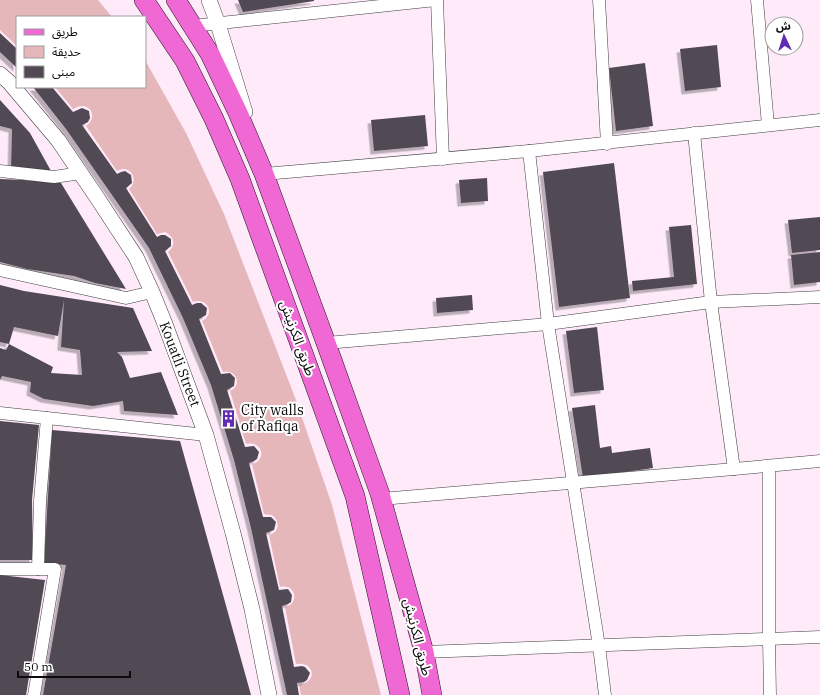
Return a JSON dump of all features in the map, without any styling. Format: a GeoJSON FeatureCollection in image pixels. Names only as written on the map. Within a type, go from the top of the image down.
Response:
{"type":"FeatureCollection","features":[{"type":"Feature","properties":{"kind":"main road","name":"طريق الكرنيش"},"geometry":{"type":"LineString","coordinates":[[144,0],[185,61],[214,119],[240,179],[355,496],[400,695]]}},
{"type":"Feature","properties":{"kind":"main road","name":"طريق الكرنيش"},"geometry":{"type":"LineString","coordinates":[[176,0],[210,54],[238,113],[264,174],[326,342],[381,499],[424,652],[432,695]]}},
{"type":"Feature","properties":{"kind":"street"},"geometry":{"type":"LineString","coordinates":[[209,0],[218,24],[264,174],[529,152],[820,120]]}},
{"type":"Feature","properties":{"kind":"street"},"geometry":{"type":"LineString","coordinates":[[192,26],[437,0],[443,159]]}},
{"type":"Feature","properties":{"kind":"street"},"geometry":{"type":"LineString","coordinates":[[600,0],[607,144]]}},
{"type":"Feature","properties":{"kind":"street"},"geometry":{"type":"LineString","coordinates":[[757,0],[768,125]]}},
{"type":"Feature","properties":{"kind":"street","name":"Kouatli Street"},"geometry":{"type":"LineString","coordinates":[[0,74],[9,82],[58,140],[136,257],[152,292],[206,435],[252,609],[269,695]]}},
{"type":"Feature","properties":{"kind":"street"},"geometry":{"type":"LineString","coordinates":[[694,134],[712,302],[734,469]]}},
{"type":"Feature","properties":{"kind":"street"},"geometry":{"type":"LineString","coordinates":[[529,152],[548,324],[599,646],[605,695]]}},
{"type":"Feature","properties":{"kind":"street"},"geometry":{"type":"LineString","coordinates":[[0,171],[54,177],[81,173]]}},
{"type":"Feature","properties":{"kind":"street"},"geometry":{"type":"LineString","coordinates":[[0,270],[126,298],[152,292]]}},
{"type":"Feature","properties":{"kind":"street"},"geometry":{"type":"LineString","coordinates":[[326,342],[548,324],[712,302],[820,297]]}},
{"type":"Feature","properties":{"kind":"street"},"geometry":{"type":"LineString","coordinates":[[0,413],[206,435]]}},
{"type":"Feature","properties":{"kind":"street"},"geometry":{"type":"LineString","coordinates":[[38,569],[40,501],[47,418]]}},
{"type":"Feature","properties":{"kind":"street"},"geometry":{"type":"LineString","coordinates":[[381,499],[820,461]]}},
{"type":"Feature","properties":{"kind":"street"},"geometry":{"type":"LineString","coordinates":[[769,466],[770,695]]}},
{"type":"Feature","properties":{"kind":"street"},"geometry":{"type":"LineString","coordinates":[[0,569],[55,569],[34,695]]}},
{"type":"Feature","properties":{"kind":"street"},"geometry":{"type":"LineString","coordinates":[[424,652],[820,637]]}},
{"type":"Feature","properties":{"kind":"green space"},"geometry":{"type":"Polygon","coordinates":[[[0,0],[98,0],[111,16],[16,16],[16,45],[0,30],[0,0]]]}},
{"type":"Feature","properties":{"kind":"green space"},"geometry":{"type":"Polygon","coordinates":[[[146,62],[186,133],[224,214],[296,400],[332,505],[381,695],[301,695],[299,685],[309,680],[312,672],[307,666],[296,664],[285,607],[293,602],[294,594],[290,588],[280,587],[269,535],[273,534],[278,526],[275,517],[264,514],[252,464],[260,459],[261,451],[256,445],[246,444],[230,391],[234,389],[236,385],[236,378],[228,371],[223,372],[202,321],[208,314],[208,307],[202,302],[193,302],[168,252],[173,244],[171,236],[165,232],[157,234],[129,189],[134,181],[132,174],[126,169],[117,171],[86,126],[92,118],[90,110],[83,106],[78,106],[73,109],[56,88],[146,88],[146,62]]]}},
{"type":"Feature","properties":{"kind":"building"},"geometry":{"type":"Polygon","coordinates":[[[238,0],[314,0],[314,1],[243,12],[238,0]]]}},
{"type":"Feature","properties":{"kind":"building"},"geometry":{"type":"Polygon","coordinates":[[[0,33],[16,48],[16,67],[0,52],[0,33]]]}},
{"type":"Feature","properties":{"kind":"building"},"geometry":{"type":"Polygon","coordinates":[[[717,45],[721,87],[685,91],[680,49],[717,45]]]}},
{"type":"Feature","properties":{"kind":"building"},"geometry":{"type":"Polygon","coordinates":[[[645,63],[653,126],[616,131],[609,68],[645,63]]]}},
{"type":"Feature","properties":{"kind":"building","name":"City walls of Rafiqa"},"geometry":{"type":"Polygon","coordinates":[[[34,88],[53,88],[73,112],[82,108],[89,111],[90,118],[88,122],[82,125],[117,174],[125,171],[131,175],[132,183],[126,188],[157,237],[165,235],[171,239],[171,246],[165,251],[192,305],[201,303],[207,308],[206,315],[199,319],[221,374],[230,373],[235,378],[234,386],[227,390],[245,447],[254,446],[259,452],[257,459],[249,463],[263,517],[271,517],[276,522],[274,530],[266,533],[279,590],[288,589],[292,595],[291,602],[282,606],[294,667],[305,667],[310,673],[307,680],[297,683],[299,695],[287,695],[251,528],[234,460],[211,385],[183,318],[149,248],[66,129],[34,88]]]}},
{"type":"Feature","properties":{"kind":"building"},"geometry":{"type":"Polygon","coordinates":[[[0,100],[30,133],[51,171],[11,171],[12,129],[0,126],[0,100]]]}},
{"type":"Feature","properties":{"kind":"building"},"geometry":{"type":"Polygon","coordinates":[[[425,115],[428,146],[374,151],[371,120],[425,115]]]}},
{"type":"Feature","properties":{"kind":"building"},"geometry":{"type":"Polygon","coordinates":[[[614,163],[630,298],[559,307],[543,172],[614,163]]]}},
{"type":"Feature","properties":{"kind":"building"},"geometry":{"type":"Polygon","coordinates":[[[487,178],[488,201],[461,203],[459,180],[487,178]]]}},
{"type":"Feature","properties":{"kind":"building"},"geometry":{"type":"Polygon","coordinates":[[[0,179],[61,183],[126,289],[95,283],[74,276],[27,269],[0,262],[0,179]]]}},
{"type":"Feature","properties":{"kind":"building"},"geometry":{"type":"Polygon","coordinates":[[[820,217],[820,250],[792,253],[788,220],[820,217]]]}},
{"type":"Feature","properties":{"kind":"building"},"geometry":{"type":"Polygon","coordinates":[[[691,225],[697,284],[633,291],[632,281],[674,277],[669,227],[691,225]]]}},
{"type":"Feature","properties":{"kind":"building"},"geometry":{"type":"Polygon","coordinates":[[[820,252],[820,282],[794,285],[791,255],[820,252]]]}},
{"type":"Feature","properties":{"kind":"building"},"geometry":{"type":"Polygon","coordinates":[[[0,285],[24,291],[133,308],[152,351],[117,352],[122,357],[130,378],[161,372],[178,415],[124,411],[123,401],[93,406],[44,399],[30,392],[31,382],[2,376],[0,380],[0,348],[6,350],[9,344],[0,342],[0,285]],[[64,300],[58,336],[14,327],[9,344],[53,367],[51,373],[82,375],[80,350],[61,347],[64,300]]]}},
{"type":"Feature","properties":{"kind":"building"},"geometry":{"type":"Polygon","coordinates":[[[472,295],[473,310],[437,313],[436,298],[472,295]]]}},
{"type":"Feature","properties":{"kind":"building"},"geometry":{"type":"Polygon","coordinates":[[[597,327],[604,390],[574,393],[566,331],[597,327]]]}},
{"type":"Feature","properties":{"kind":"building"},"geometry":{"type":"Polygon","coordinates":[[[595,405],[600,448],[611,446],[612,453],[650,448],[653,468],[583,478],[572,408],[595,405]]]}},
{"type":"Feature","properties":{"kind":"building"},"geometry":{"type":"Polygon","coordinates":[[[0,421],[39,425],[32,500],[33,560],[0,560],[0,421]]]}},
{"type":"Feature","properties":{"kind":"building"},"geometry":{"type":"Polygon","coordinates":[[[52,430],[180,441],[251,695],[43,695],[66,565],[44,563],[52,430]]]}},
{"type":"Feature","properties":{"kind":"building"},"geometry":{"type":"Polygon","coordinates":[[[0,575],[45,580],[26,695],[0,695],[0,575]]]}},
{"type":"Feature","properties":{"kind":"place","name":"City walls of Rafiqa"},"geometry":{"type":"Point","coordinates":[228,418]}}]}
